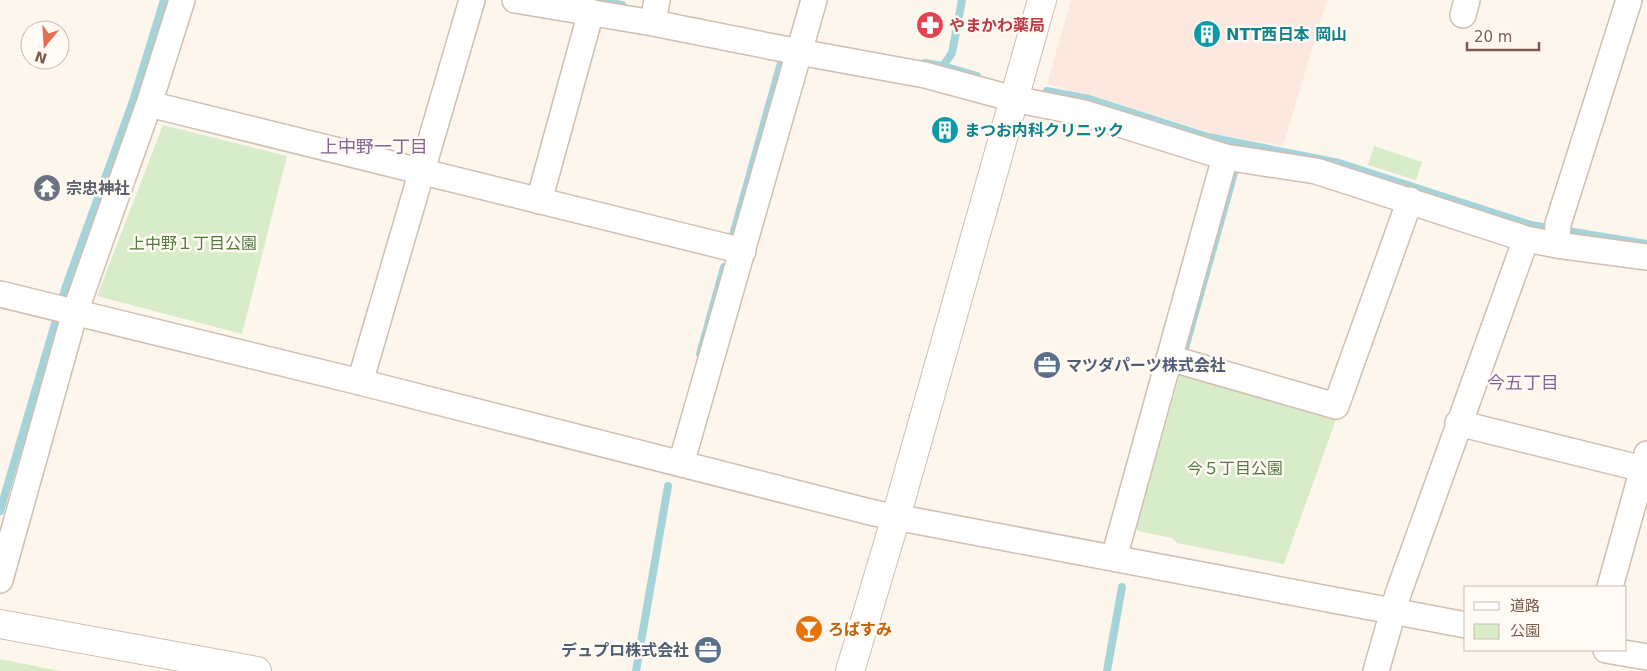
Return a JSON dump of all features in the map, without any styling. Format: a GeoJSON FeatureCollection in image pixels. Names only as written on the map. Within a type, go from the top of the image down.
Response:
{"type":"FeatureCollection","features":[{"type":"Feature","properties":{"kind":"street"},"geometry":{"type":"LineString","coordinates":[[0,580],[64,310],[150,104],[182,0]]}},
{"type":"Feature","properties":{"kind":"street"},"geometry":{"type":"LineString","coordinates":[[360,382],[472,0]]}},
{"type":"Feature","properties":{"kind":"street"},"geometry":{"type":"LineString","coordinates":[[515,0],[591,12],[655,11],[795,47],[925,75],[1014,99],[1084,113],[1224,158],[1316,171],[1526,239],[1557,235],[1647,257]]}},
{"type":"Feature","properties":{"kind":"street"},"geometry":{"type":"LineString","coordinates":[[681,464],[743,251],[795,47],[814,0]]}},
{"type":"Feature","properties":{"kind":"street"},"geometry":{"type":"LineString","coordinates":[[850,671],[896,517],[1042,0]]}},
{"type":"Feature","properties":{"kind":"street"},"geometry":{"type":"LineString","coordinates":[[1557,235],[1629,0]]}},
{"type":"Feature","properties":{"kind":"street"},"geometry":{"type":"LineString","coordinates":[[539,201],[591,12]]}},
{"type":"Feature","properties":{"kind":"street"},"geometry":{"type":"LineString","coordinates":[[150,104],[743,251]]}},
{"type":"Feature","properties":{"kind":"street"},"geometry":{"type":"LineString","coordinates":[[1114,558],[1177,360],[1224,158]]}},
{"type":"Feature","properties":{"kind":"street"},"geometry":{"type":"LineString","coordinates":[[1177,360],[1336,406],[1410,200]]}},
{"type":"Feature","properties":{"kind":"street"},"geometry":{"type":"LineString","coordinates":[[1376,671],[1398,594],[1458,423],[1526,239]]}},
{"type":"Feature","properties":{"kind":"street"},"geometry":{"type":"LineString","coordinates":[[0,294],[360,382],[866,511],[1464,625]]}},
{"type":"Feature","properties":{"kind":"street"},"geometry":{"type":"LineString","coordinates":[[1458,423],[1645,462],[1610,586]]}},
{"type":"Feature","properties":{"kind":"street"},"geometry":{"type":"LineString","coordinates":[[0,624],[185,665],[257,671]]}},
{"type":"Feature","properties":{"kind":"street"},"geometry":{"type":"LineString","coordinates":[[1612,651],[1647,657]]}},
{"type":"Feature","properties":{"kind":"shaded area"},"geometry":{"type":"Polygon","coordinates":[[[1071,0],[1327,0],[1283,146],[1215,134],[1103,99],[1047,84],[1071,0]]]}},
{"type":"Feature","properties":{"kind":"green space","name":"上中野１丁目公園"},"geometry":{"type":"Polygon","coordinates":[[[163,125],[287,156],[242,334],[97,296],[163,125]]]}},
{"type":"Feature","properties":{"kind":"green space"},"geometry":{"type":"Polygon","coordinates":[[[1374,146],[1422,162],[1416,180],[1368,165],[1374,146]]]}},
{"type":"Feature","properties":{"kind":"green space","name":"今５丁目公園"},"geometry":{"type":"Polygon","coordinates":[[[1180,374],[1338,414],[1284,564],[1177,543],[1172,538],[1138,531],[1136,528],[1180,374]]]}},
{"type":"Feature","properties":{"kind":"green space"},"geometry":{"type":"Polygon","coordinates":[[[0,659],[60,671],[0,671],[0,659]]]}},
{"type":"Feature","properties":{"kind":"waterway"},"geometry":{"type":"LineString","coordinates":[[0,511],[66,286],[133,101],[164,0]]}},
{"type":"Feature","properties":{"kind":"waterway"},"geometry":{"type":"LineString","coordinates":[[594,0],[622,5]]}},
{"type":"Feature","properties":{"kind":"waterway"},"geometry":{"type":"LineString","coordinates":[[943,66],[952,53],[962,0]]}},
{"type":"Feature","properties":{"kind":"waterway"},"geometry":{"type":"LineString","coordinates":[[733,235],[784,52]]}},
{"type":"Feature","properties":{"kind":"waterway"},"geometry":{"type":"LineString","coordinates":[[925,63],[977,76]]}},
{"type":"Feature","properties":{"kind":"waterway"},"geometry":{"type":"LineString","coordinates":[[1047,91],[1089,99],[1208,137],[1339,163],[1531,225],[1647,244]]}},
{"type":"Feature","properties":{"kind":"waterway"},"geometry":{"type":"LineString","coordinates":[[1182,359],[1234,173]]}},
{"type":"Feature","properties":{"kind":"waterway"},"geometry":{"type":"LineString","coordinates":[[700,354],[724,267]]}},
{"type":"Feature","properties":{"kind":"waterway"},"geometry":{"type":"LineString","coordinates":[[636,671],[668,486]]}},
{"type":"Feature","properties":{"kind":"waterway"},"geometry":{"type":"LineString","coordinates":[[1107,671],[1122,587]]}},
{"type":"Feature","properties":{"kind":"place","name":"やまかわ薬局"},"geometry":{"type":"Point","coordinates":[930,25]}},
{"type":"Feature","properties":{"kind":"place","name":"NTT西日本 岡山"},"geometry":{"type":"Point","coordinates":[1207,34]}},
{"type":"Feature","properties":{"kind":"place","name":"まつお内科クリニック"},"geometry":{"type":"Point","coordinates":[945,130]}},
{"type":"Feature","properties":{"kind":"place","name":"宗忠神社"},"geometry":{"type":"Point","coordinates":[47,188]}},
{"type":"Feature","properties":{"kind":"place","name":"マツダパーツ株式会社"},"geometry":{"type":"Point","coordinates":[1047,365]}},
{"type":"Feature","properties":{"kind":"place","name":"ろばすみ"},"geometry":{"type":"Point","coordinates":[809,629]}},
{"type":"Feature","properties":{"kind":"place","name":"デュプロ株式会社"},"geometry":{"type":"Point","coordinates":[708,650]}},
{"type":"Feature","properties":{"kind":"district","name":"上中野一丁目"},"geometry":{"type":"Point","coordinates":[374,147]}},
{"type":"Feature","properties":{"kind":"district","name":"今五丁目"},"geometry":{"type":"Point","coordinates":[1523,383]}}]}
